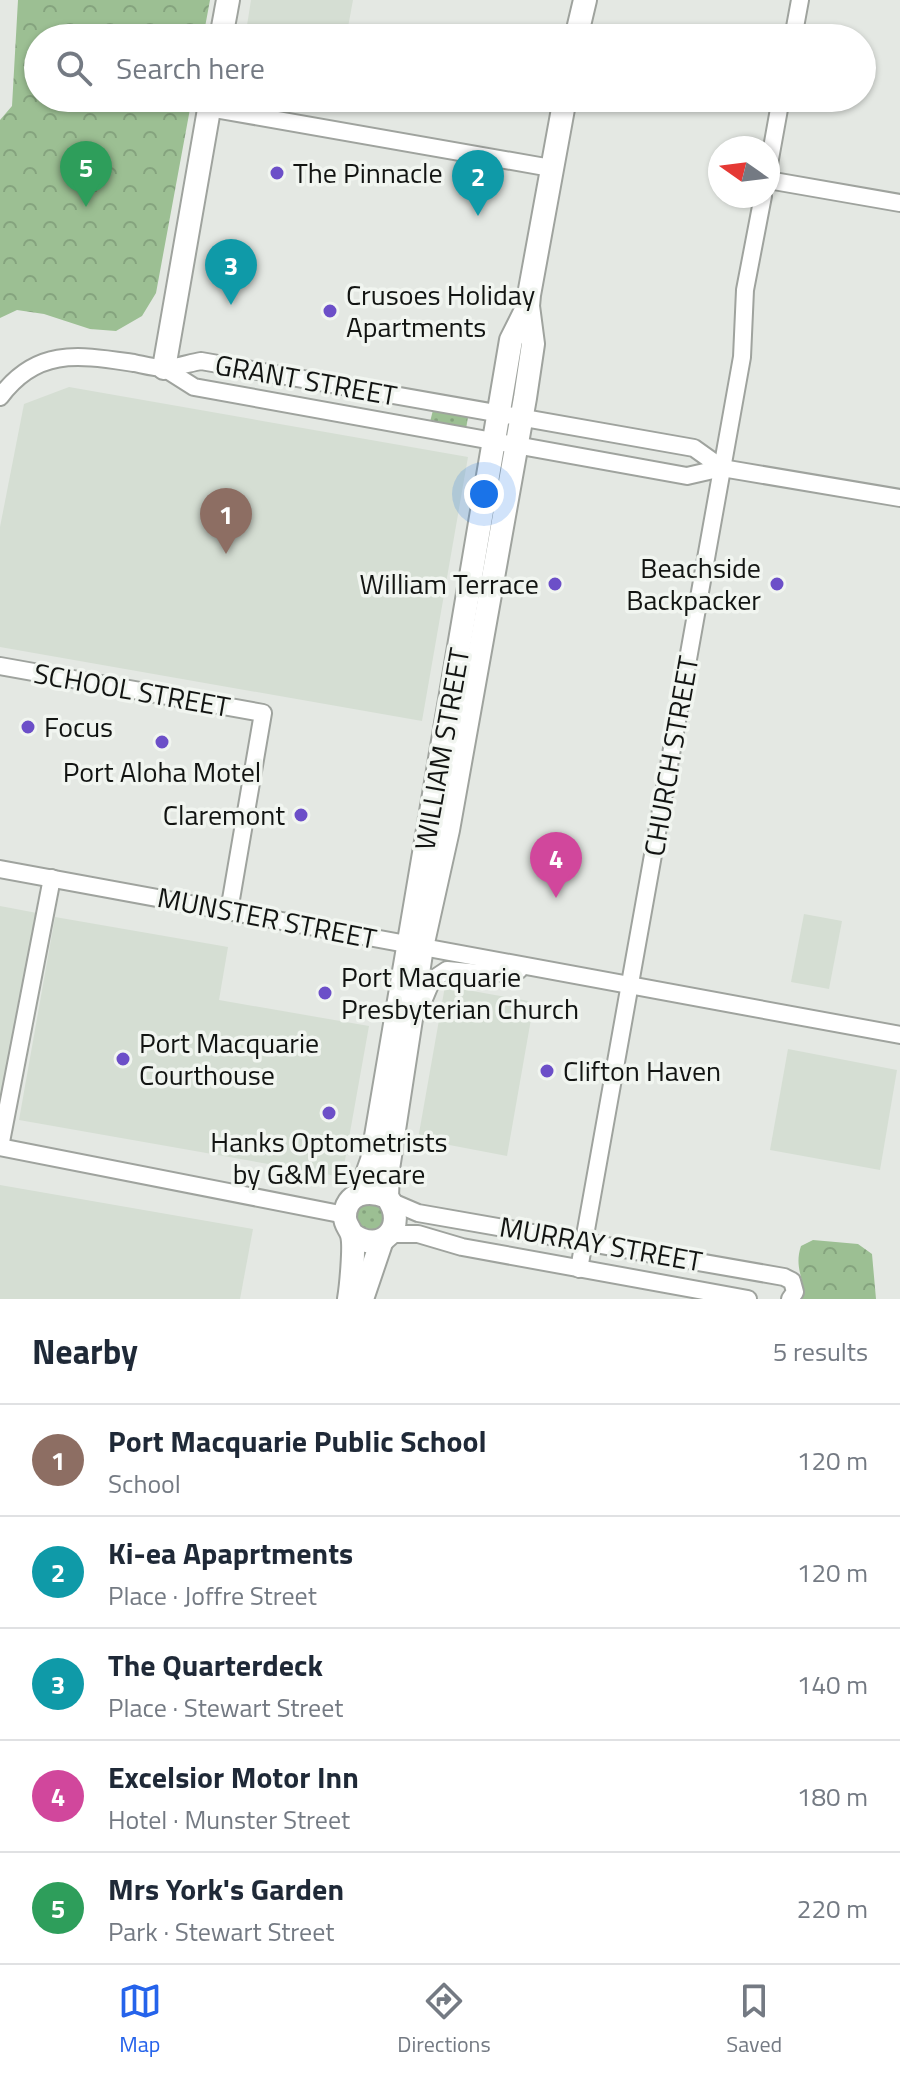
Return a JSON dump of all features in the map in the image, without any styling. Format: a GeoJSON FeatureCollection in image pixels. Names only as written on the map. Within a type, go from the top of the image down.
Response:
{"type":"FeatureCollection","features":[{"type":"Feature","properties":{"kind":"street"},"geometry":{"type":"LineString","coordinates":[[224,24],[228,0]]}},
{"type":"Feature","properties":{"kind":"street"},"geometry":{"type":"LineString","coordinates":[[579,24],[585,0]]}},
{"type":"Feature","properties":{"kind":"street"},"geometry":{"type":"LineString","coordinates":[[796,24],[800,0]]}},
{"type":"Feature","properties":{"kind":"street"},"geometry":{"type":"LineString","coordinates":[[0,397],[25,370],[57,358],[85,356],[164,368],[208,112]]}},
{"type":"Feature","properties":{"kind":"street"},"geometry":{"type":"LineString","coordinates":[[257,112],[551,168]]}},
{"type":"Feature","properties":{"kind":"street","name":"WILLIAM STREET"},"geometry":{"type":"LineString","coordinates":[[349,1225],[350,1202],[360,1194],[372,1160],[416,946],[510,417],[533,344],[528,306],[562,112]]}},
{"type":"Feature","properties":{"kind":"street"},"geometry":{"type":"LineString","coordinates":[[774,136],[778,112]]}},
{"type":"Feature","properties":{"kind":"street"},"geometry":{"type":"LineString","coordinates":[[780,182],[900,203]]}},
{"type":"Feature","properties":{"kind":"street","name":"CHURCH STREET"},"geometry":{"type":"LineString","coordinates":[[579,1269],[742,357],[745,290],[761,208]]}},
{"type":"Feature","properties":{"kind":"street","name":"GRANT STREET"},"geometry":{"type":"LineString","coordinates":[[164,368],[201,361],[694,448],[722,468]]}},
{"type":"Feature","properties":{"kind":"street","name":"GRANT STREET"},"geometry":{"type":"LineString","coordinates":[[164,368],[194,387],[505,444],[687,476],[722,468],[900,498]]}},
{"type":"Feature","properties":{"kind":"street","name":"SCHOOL STREET"},"geometry":{"type":"LineString","coordinates":[[0,666],[263,713],[229,911]]}},
{"type":"Feature","properties":{"kind":"street","name":"MUNSTER STREET"},"geometry":{"type":"LineString","coordinates":[[0,869],[900,1035]]}},
{"type":"Feature","properties":{"kind":"street"},"geometry":{"type":"LineString","coordinates":[[52,878],[0,1147],[349,1225],[366,1242],[386,1237]]}},
{"type":"Feature","properties":{"kind":"street","name":"WILLIAM STREET"},"geometry":{"type":"LineString","coordinates":[[362,1299],[396,1214],[389,1199],[388,1169],[412,1027],[416,946]]}},
{"type":"Feature","properties":{"kind":"street","name":"MUNSTER STREET"},"geometry":{"type":"LineString","coordinates":[[412,1027],[432,980],[447,970],[491,974],[533,968]]}},
{"type":"Feature","properties":{"kind":"street"},"geometry":{"type":"LineString","coordinates":[[360,1194],[376,1192],[389,1199]]}},
{"type":"Feature","properties":{"kind":"street","name":"MURRAY STREET"},"geometry":{"type":"LineString","coordinates":[[389,1199],[418,1213],[784,1277],[792,1281],[795,1292],[790,1299]]}},
{"type":"Feature","properties":{"kind":"street"},"geometry":{"type":"LineString","coordinates":[[349,1225],[349,1299]]}},
{"type":"Feature","properties":{"kind":"street","name":"MURRAY STREET"},"geometry":{"type":"LineString","coordinates":[[386,1237],[418,1234],[462,1247],[748,1299]]}},
{"type":"Feature","properties":{"kind":"shaded area"},"geometry":{"type":"Polygon","coordinates":[[[251,0],[353,0],[349,24],[247,24],[251,0]]]}},
{"type":"Feature","properties":{"kind":"shaded area"},"geometry":{"type":"Polygon","coordinates":[[[69,387],[468,457],[422,721],[0,647],[0,527],[24,404],[69,387]]]}},
{"type":"Feature","properties":{"kind":"shaded area"},"geometry":{"type":"Polygon","coordinates":[[[0,906],[37,913],[0,1114],[0,906]]]}},
{"type":"Feature","properties":{"kind":"shaded area"},"geometry":{"type":"Polygon","coordinates":[[[804,914],[842,921],[829,989],[791,982],[804,914]]]}},
{"type":"Feature","properties":{"kind":"shaded area"},"geometry":{"type":"Polygon","coordinates":[[[55,917],[228,947],[219,1000],[369,1026],[342,1177],[19,1120],[55,917]]]}},
{"type":"Feature","properties":{"kind":"shaded area"},"geometry":{"type":"Polygon","coordinates":[[[445,986],[534,1002],[507,1156],[418,1139],[445,986]]]}},
{"type":"Feature","properties":{"kind":"shaded area"},"geometry":{"type":"Polygon","coordinates":[[[788,1049],[897,1070],[880,1170],[770,1150],[788,1049]]]}},
{"type":"Feature","properties":{"kind":"shaded area"},"geometry":{"type":"Polygon","coordinates":[[[0,1185],[253,1229],[240,1299],[0,1299],[0,1185]]]}},
{"type":"Feature","properties":{"kind":"green space"},"geometry":{"type":"Polygon","coordinates":[[[18,0],[210,0],[206,24],[24,24],[24,112],[189,112],[156,293],[142,316],[116,331],[90,329],[44,314],[17,310],[0,318],[0,120],[12,106],[18,0]]]}},
{"type":"Feature","properties":{"kind":"green space"},"geometry":{"type":"Polygon","coordinates":[[[433,410],[468,417],[466,429],[430,422],[433,410]]]}},
{"type":"Feature","properties":{"kind":"green space"},"geometry":{"type":"Polygon","coordinates":[[[365,1202],[380,1204],[387,1218],[379,1230],[364,1231],[355,1219],[357,1209],[365,1202]]]}},
{"type":"Feature","properties":{"kind":"green space"},"geometry":{"type":"Polygon","coordinates":[[[813,1240],[858,1244],[872,1254],[876,1299],[802,1299],[799,1254],[801,1246],[813,1240]]]}},
{"type":"Feature","properties":{"kind":"place","name":"The Pinnacle"},"geometry":{"type":"Point","coordinates":[277,173]}},
{"type":"Feature","properties":{"kind":"place","name":"Mrs York's Garden"},"geometry":{"type":"Point","coordinates":[86,207]}},
{"type":"Feature","properties":{"kind":"place","name":"Ki-ea Apaprtments"},"geometry":{"type":"Point","coordinates":[478,216]}},
{"type":"Feature","properties":{"kind":"place","name":"The Quarterdeck"},"geometry":{"type":"Point","coordinates":[231,305]}},
{"type":"Feature","properties":{"kind":"place","name":"Crusoes Holiday Apartments"},"geometry":{"type":"Point","coordinates":[330,311]}},
{"type":"Feature","properties":{"kind":"place","name":"Port Macquarie Public School"},"geometry":{"type":"Point","coordinates":[226,554]}},
{"type":"Feature","properties":{"kind":"place","name":"William Terrace"},"geometry":{"type":"Point","coordinates":[555,584]}},
{"type":"Feature","properties":{"kind":"place","name":"Beachside Backpacker"},"geometry":{"type":"Point","coordinates":[777,584]}},
{"type":"Feature","properties":{"kind":"place","name":"Focus"},"geometry":{"type":"Point","coordinates":[28,727]}},
{"type":"Feature","properties":{"kind":"place","name":"Port Aloha Motel"},"geometry":{"type":"Point","coordinates":[162,742]}},
{"type":"Feature","properties":{"kind":"place","name":"Claremont"},"geometry":{"type":"Point","coordinates":[301,815]}},
{"type":"Feature","properties":{"kind":"place","name":"Excelsior Motor Inn"},"geometry":{"type":"Point","coordinates":[556,898]}},
{"type":"Feature","properties":{"kind":"place","name":"Port Macquarie Presbyterian Church"},"geometry":{"type":"Point","coordinates":[325,993]}},
{"type":"Feature","properties":{"kind":"place","name":"Port Macquarie Courthouse"},"geometry":{"type":"Point","coordinates":[123,1059]}},
{"type":"Feature","properties":{"kind":"place","name":"Clifton Haven"},"geometry":{"type":"Point","coordinates":[547,1071]}},
{"type":"Feature","properties":{"kind":"place","name":"Hanks Optometrists by G&M Eyecare"},"geometry":{"type":"Point","coordinates":[329,1113]}}]}
